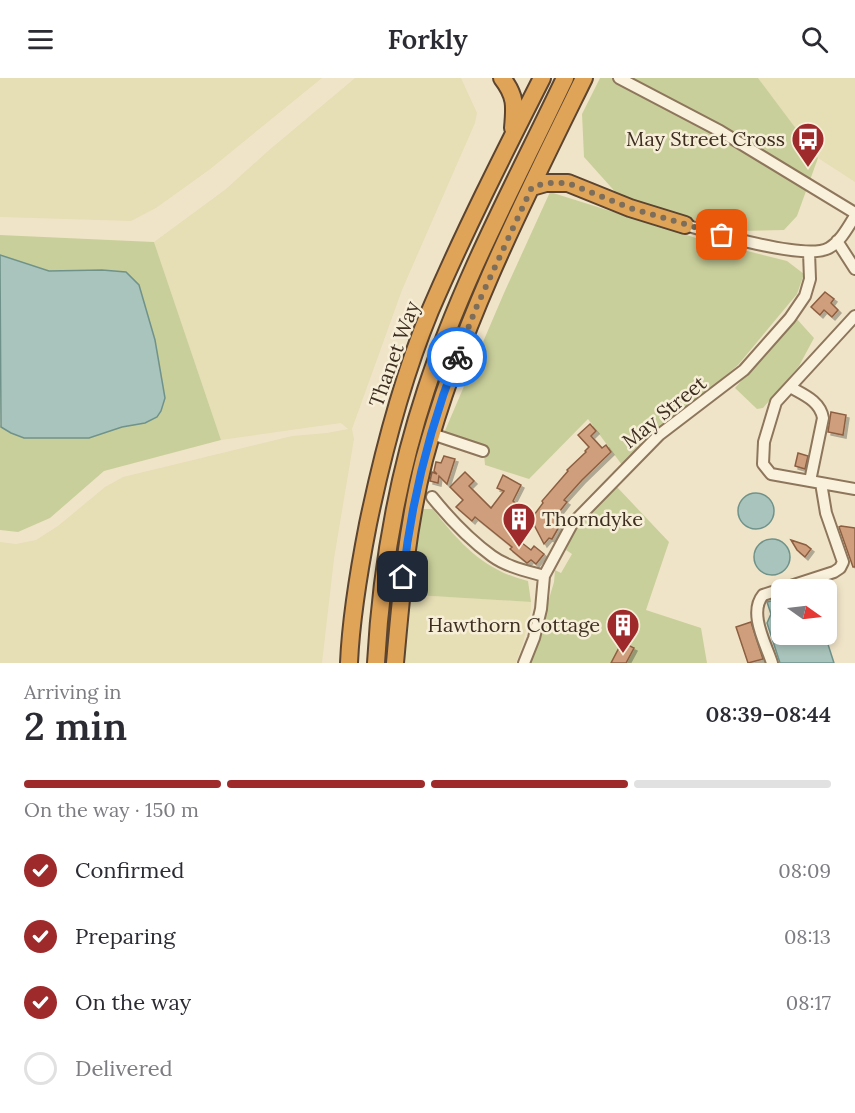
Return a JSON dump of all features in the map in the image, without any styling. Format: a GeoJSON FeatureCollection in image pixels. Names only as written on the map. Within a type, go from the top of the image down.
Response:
{"type":"FeatureCollection","features":[{"type":"Feature","properties":{"kind":"highway"},"geometry":{"type":"LineString","coordinates":[[502,78],[511,89],[514,98],[513,135]]}},
{"type":"Feature","properties":{"kind":"highway","name":"Thanet Way"},"geometry":{"type":"LineString","coordinates":[[349,663],[351,627],[361,561],[393,419],[430,312],[490,179],[542,78]]}},
{"type":"Feature","properties":{"kind":"highway"},"geometry":{"type":"LineString","coordinates":[[376,663],[391,526],[426,391],[447,334],[497,217],[565,78]]}},
{"type":"Feature","properties":{"kind":"highway"},"geometry":{"type":"LineString","coordinates":[[395,663],[406,554],[424,462],[453,367],[476,308],[584,78]]}},
{"type":"Feature","properties":{"kind":"highway"},"geometry":{"type":"LineString","coordinates":[[549,152],[553,165],[568,183]]}},
{"type":"Feature","properties":{"kind":"highway"},"geometry":{"type":"LineString","coordinates":[[532,187],[546,183],[568,183],[630,208],[686,225]]}},
{"type":"Feature","properties":{"kind":"street"},"geometry":{"type":"LineString","coordinates":[[619,78],[720,131],[855,214],[837,241],[829,248],[809,252],[764,245],[686,225]]}},
{"type":"Feature","properties":{"kind":"street"},"geometry":{"type":"LineString","coordinates":[[837,241],[855,269]]}},
{"type":"Feature","properties":{"kind":"street","name":"May Street"},"geometry":{"type":"LineString","coordinates":[[524,663],[534,638],[541,609],[544,576],[572,524],[659,435],[744,370],[790,318],[805,296],[810,279],[809,252]]}},
{"type":"Feature","properties":{"kind":"street"},"geometry":{"type":"LineString","coordinates":[[855,316],[776,402],[764,442],[764,464],[771,474],[855,489]]}},
{"type":"Feature","properties":{"kind":"street"},"geometry":{"type":"LineString","coordinates":[[772,663],[758,621],[756,607],[758,601],[763,595],[834,572],[843,562],[815,482],[822,410],[812,400],[789,387]]}},
{"type":"Feature","properties":{"kind":"street"},"geometry":{"type":"LineString","coordinates":[[432,434],[483,450]]}},
{"type":"Feature","properties":{"kind":"street"},"geometry":{"type":"LineString","coordinates":[[432,497],[493,557],[516,568],[544,576]]}},
{"type":"Feature","properties":{"kind":"shaded area"},"geometry":{"type":"Polygon","coordinates":[[[0,78],[322,78],[209,170],[156,208],[131,221],[0,217],[0,78]]]}},
{"type":"Feature","properties":{"kind":"shaded area"},"geometry":{"type":"Polygon","coordinates":[[[355,78],[461,78],[477,113],[475,123],[402,290],[352,429],[354,439],[334,559],[322,663],[0,663],[0,542],[16,544],[36,540],[58,526],[105,487],[123,477],[292,436],[348,429],[341,423],[221,440],[154,242],[226,189],[355,78]]]}},
{"type":"Feature","properties":{"kind":"shaded area"},"geometry":{"type":"Polygon","coordinates":[[[758,78],[855,78],[855,182],[818,158],[758,78]]]}},
{"type":"Feature","properties":{"kind":"shaded area"},"geometry":{"type":"Polygon","coordinates":[[[407,596],[531,602],[523,643],[516,663],[403,663],[407,596]]]}},
{"type":"Feature","properties":{"kind":"green space"},"geometry":{"type":"Polygon","coordinates":[[[600,78],[758,78],[818,158],[797,216],[784,230],[734,231],[618,195],[584,157],[582,114],[600,78]]]}},
{"type":"Feature","properties":{"kind":"green space"},"geometry":{"type":"Polygon","coordinates":[[[550,192],[696,238],[787,261],[804,274],[797,294],[738,365],[622,465],[588,419],[529,479],[485,465],[483,445],[444,433],[550,192]]]}},
{"type":"Feature","properties":{"kind":"green space"},"geometry":{"type":"Polygon","coordinates":[[[0,235],[154,242],[221,440],[104,471],[50,518],[18,532],[0,530],[0,425],[24,438],[89,438],[122,427],[145,423],[157,417],[165,398],[155,340],[139,285],[126,272],[49,271],[0,255],[0,235]]]}},
{"type":"Feature","properties":{"kind":"green space"},"geometry":{"type":"Polygon","coordinates":[[[796,318],[814,338],[799,366],[763,408],[757,409],[735,388],[796,318]]]}},
{"type":"Feature","properties":{"kind":"green space"},"geometry":{"type":"Polygon","coordinates":[[[617,487],[669,542],[646,610],[701,628],[707,663],[626,663],[634,648],[623,642],[612,661],[616,663],[530,663],[554,582],[555,570],[561,573],[572,554],[566,550],[578,525],[617,487]]]}},
{"type":"Feature","properties":{"kind":"green space"},"geometry":{"type":"Polygon","coordinates":[[[418,509],[433,509],[474,554],[499,570],[528,581],[531,602],[407,596],[418,509]]]}},
{"type":"Feature","properties":{"kind":"water"},"geometry":{"type":"Polygon","coordinates":[[[0,255],[49,271],[126,272],[139,285],[155,340],[165,398],[157,417],[145,423],[122,427],[89,438],[24,438],[1,427],[0,255]]]}},
{"type":"Feature","properties":{"kind":"water"},"geometry":{"type":"Polygon","coordinates":[[[756,493],[769,498],[774,511],[769,524],[756,529],[743,524],[738,511],[743,498],[756,493]]]}},
{"type":"Feature","properties":{"kind":"water"},"geometry":{"type":"Polygon","coordinates":[[[772,539],[785,544],[790,557],[785,570],[772,575],[759,570],[754,557],[759,544],[772,539]]]}},
{"type":"Feature","properties":{"kind":"water"},"geometry":{"type":"Polygon","coordinates":[[[771,601],[771,614],[767,602],[771,601]]]}},
{"type":"Feature","properties":{"kind":"water"},"geometry":{"type":"Polygon","coordinates":[[[771,614],[771,635],[767,623],[771,614]]]}},
{"type":"Feature","properties":{"kind":"water"},"geometry":{"type":"Polygon","coordinates":[[[774,645],[828,645],[834,663],[780,663],[774,645]]]}},
{"type":"Feature","properties":{"kind":"building"},"geometry":{"type":"Polygon","coordinates":[[[825,292],[834,299],[831,303],[838,310],[832,317],[824,310],[820,315],[811,307],[825,292]]]}},
{"type":"Feature","properties":{"kind":"building"},"geometry":{"type":"Polygon","coordinates":[[[831,412],[846,415],[843,435],[828,432],[831,412]]]}},
{"type":"Feature","properties":{"kind":"building"},"geometry":{"type":"Polygon","coordinates":[[[590,424],[596,431],[591,436],[602,448],[606,445],[611,452],[564,500],[567,502],[556,516],[563,520],[552,539],[549,538],[544,544],[531,519],[567,470],[586,452],[589,447],[578,435],[590,424]]]}},
{"type":"Feature","properties":{"kind":"building"},"geometry":{"type":"Polygon","coordinates":[[[798,453],[808,456],[805,469],[795,466],[798,453]]]}},
{"type":"Feature","properties":{"kind":"building"},"geometry":{"type":"Polygon","coordinates":[[[444,456],[455,459],[447,484],[439,476],[438,483],[430,481],[432,472],[437,474],[434,471],[436,462],[441,463],[444,456]]]}},
{"type":"Feature","properties":{"kind":"building"},"geometry":{"type":"Polygon","coordinates":[[[465,472],[474,481],[469,486],[491,508],[504,491],[497,488],[503,475],[521,485],[513,501],[518,505],[508,518],[524,531],[517,539],[531,550],[534,546],[544,554],[536,564],[531,560],[527,563],[510,549],[512,547],[475,517],[472,521],[456,507],[463,500],[450,487],[465,472]]]}},
{"type":"Feature","properties":{"kind":"building"},"geometry":{"type":"Polygon","coordinates":[[[839,527],[855,528],[855,567],[853,567],[839,527]]]}},
{"type":"Feature","properties":{"kind":"building"},"geometry":{"type":"Polygon","coordinates":[[[791,540],[811,549],[805,557],[797,550],[791,540]]]}},
{"type":"Feature","properties":{"kind":"building"},"geometry":{"type":"Polygon","coordinates":[[[751,622],[763,659],[748,663],[736,627],[751,622]]]}},
{"type":"Feature","properties":{"kind":"building","name":"Hawthorn Cottage"},"geometry":{"type":"Polygon","coordinates":[[[622,642],[634,648],[626,663],[611,663],[622,642]]]}},
{"type":"Feature","properties":{"kind":"way so far"},"geometry":{"type":"LineString","coordinates":[[457,357],[476,308],[532,187],[546,183],[568,183],[630,208],[722,235]]}},
{"type":"Feature","properties":{"kind":"place","name":"May Street Cross"},"geometry":{"type":"Point","coordinates":[808,168]}},
{"type":"Feature","properties":{"kind":"place","name":"Thorndyke"},"geometry":{"type":"Point","coordinates":[519,548]}},
{"type":"Feature","properties":{"kind":"place","name":"Hawthorn Cottage"},"geometry":{"type":"Point","coordinates":[623,654]}},
{"type":"Feature","properties":{"kind":"route"},"geometry":{"type":"LineString","coordinates":[[403,577],[424,462],[437,414],[457,357]]}}]}
